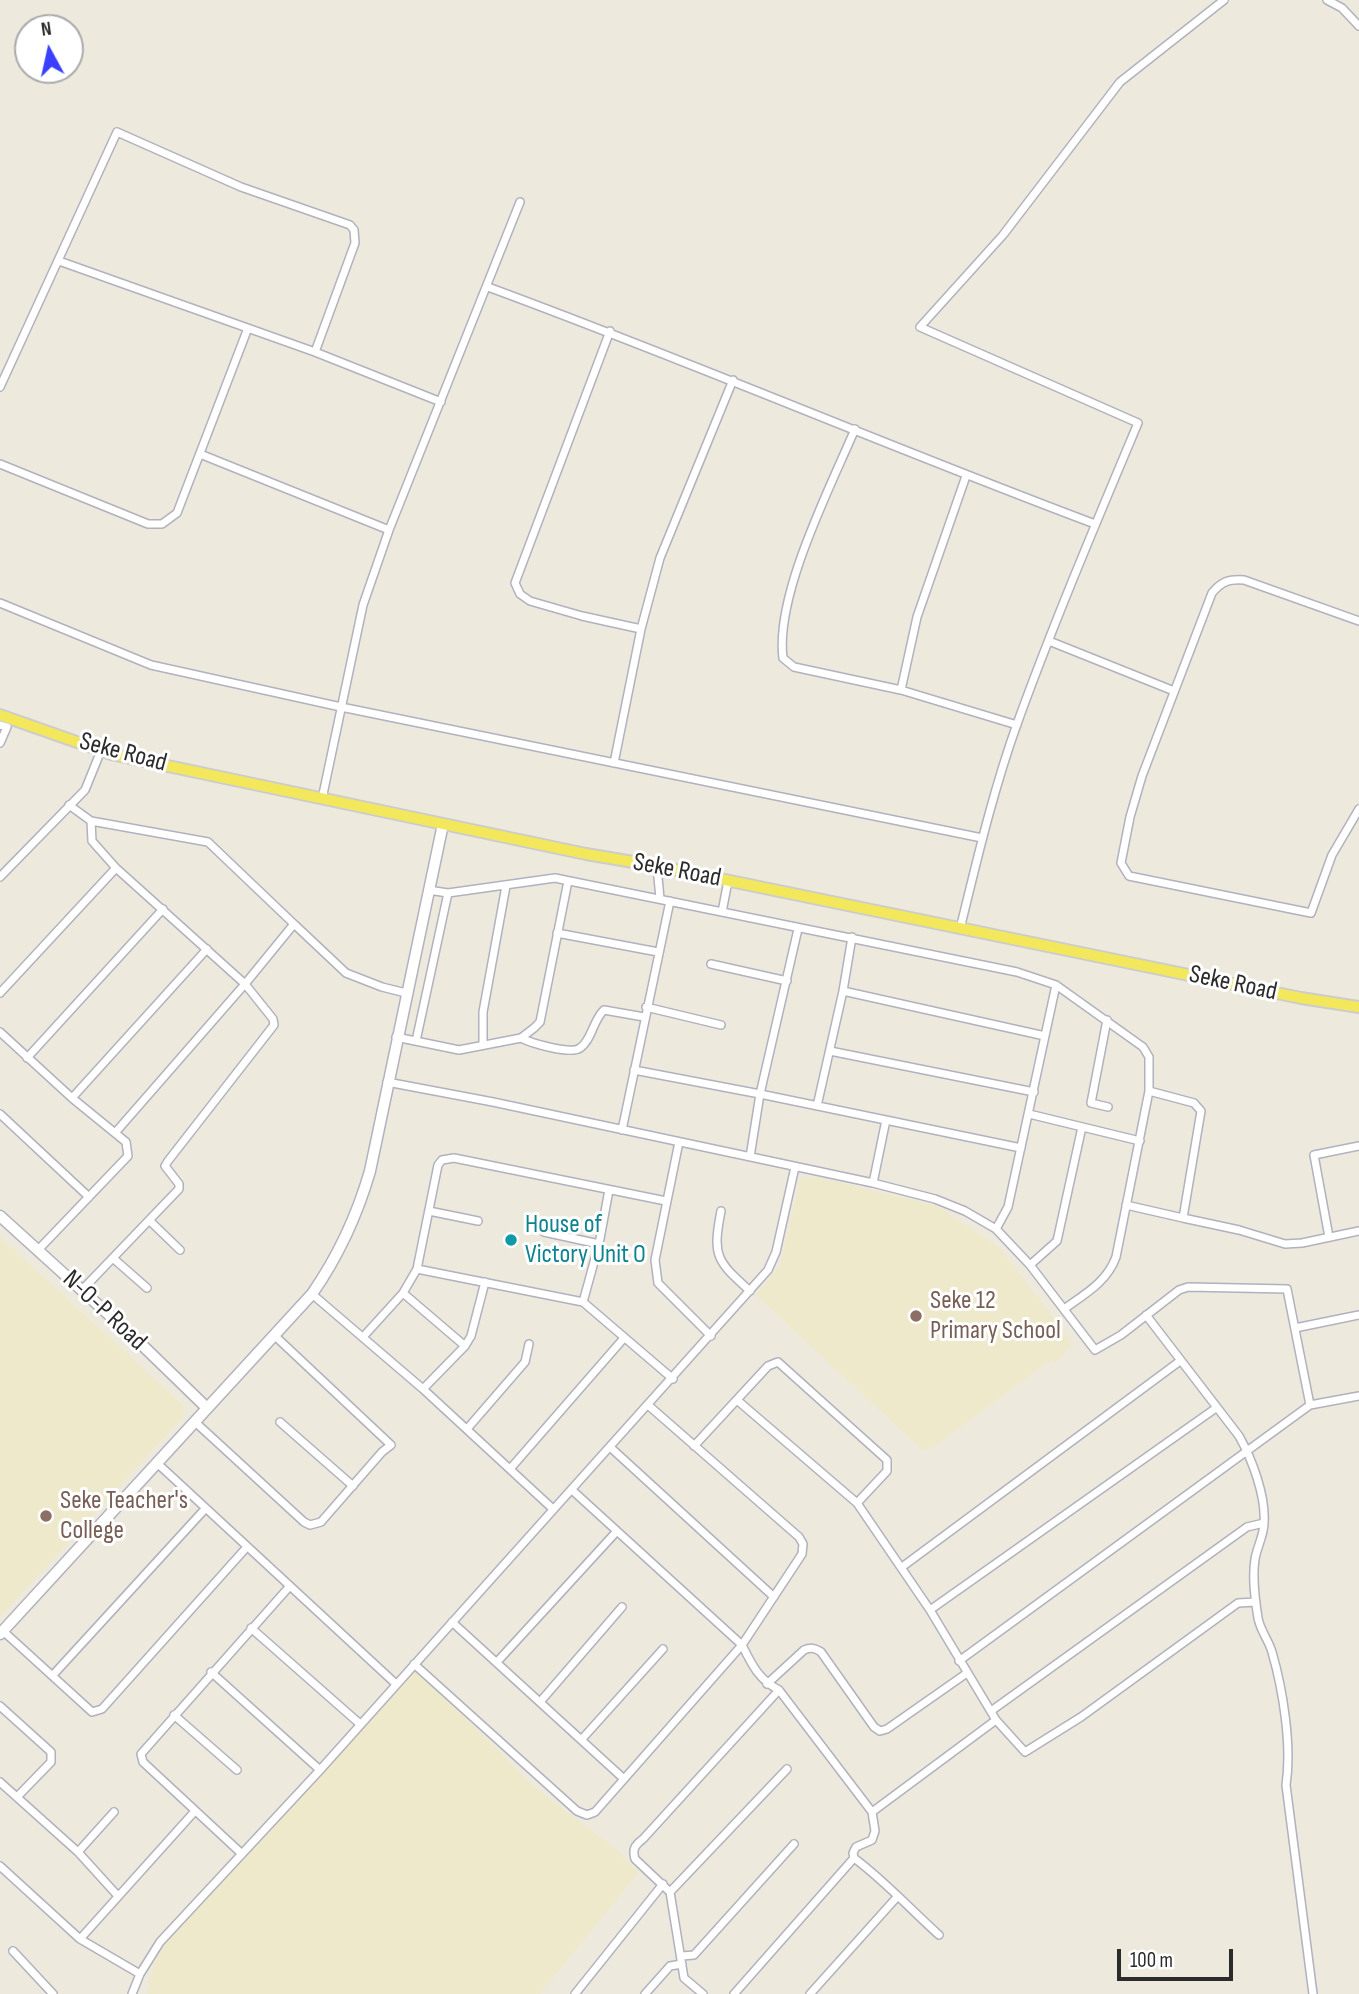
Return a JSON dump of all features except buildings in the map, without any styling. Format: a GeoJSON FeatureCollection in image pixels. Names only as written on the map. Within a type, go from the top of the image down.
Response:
{"type":"FeatureCollection","features":[{"type":"Feature","properties":{"kind":"main road","name":"Seke Road"},"geometry":{"type":"LineString","coordinates":[[0,715],[111,754],[586,854],[657,866],[1301,998],[1359,1007]]}},
{"type":"Feature","properties":{"kind":"street"},"geometry":{"type":"LineString","coordinates":[[960,929],[982,838],[1017,724],[1095,524],[1138,423],[920,327],[1003,235],[1120,82],[1224,0]]}},
{"type":"Feature","properties":{"kind":"street"},"geometry":{"type":"LineString","coordinates":[[1327,0],[1342,8],[1359,26]]}},
{"type":"Feature","properties":{"kind":"street"},"geometry":{"type":"LineString","coordinates":[[0,387],[117,132],[241,187],[350,225],[354,230],[355,243],[315,352]]}},
{"type":"Feature","properties":{"kind":"street"},"geometry":{"type":"LineString","coordinates":[[322,799],[363,605],[389,530],[520,202]]}},
{"type":"Feature","properties":{"kind":"street"},"geometry":{"type":"LineString","coordinates":[[59,261],[315,352],[441,402]]}},
{"type":"Feature","properties":{"kind":"street"},"geometry":{"type":"LineString","coordinates":[[488,286],[610,331],[966,476],[1095,524]]}},
{"type":"Feature","properties":{"kind":"street"},"geometry":{"type":"LineString","coordinates":[[0,464],[148,524],[162,524],[177,513],[248,328]]}},
{"type":"Feature","properties":{"kind":"street"},"geometry":{"type":"LineString","coordinates":[[610,331],[519,567],[516,583],[520,594],[530,601],[582,617],[641,629]]}},
{"type":"Feature","properties":{"kind":"street"},"geometry":{"type":"LineString","coordinates":[[614,762],[641,629],[660,558],[733,380]]}},
{"type":"Feature","properties":{"kind":"street"},"geometry":{"type":"LineString","coordinates":[[855,429],[814,523],[793,585],[782,647],[783,658],[794,667],[901,690],[1017,724]]}},
{"type":"Feature","properties":{"kind":"street"},"geometry":{"type":"LineString","coordinates":[[200,454],[389,530]]}},
{"type":"Feature","properties":{"kind":"street"},"geometry":{"type":"LineString","coordinates":[[901,690],[917,617],[966,476]]}},
{"type":"Feature","properties":{"kind":"street"},"geometry":{"type":"LineString","coordinates":[[1359,621],[1244,580],[1230,579],[1221,583],[1213,593],[1142,776],[1121,858],[1123,868],[1129,876],[1311,913],[1332,855],[1359,809]]}},
{"type":"Feature","properties":{"kind":"street"},"geometry":{"type":"LineString","coordinates":[[0,603],[151,665],[341,707],[982,838]]}},
{"type":"Feature","properties":{"kind":"street"},"geometry":{"type":"LineString","coordinates":[[1049,641],[1174,691]]}},
{"type":"Feature","properties":{"kind":"street"},"geometry":{"type":"LineString","coordinates":[[0,725],[7,727],[0,743]]}},
{"type":"Feature","properties":{"kind":"street"},"geometry":{"type":"LineString","coordinates":[[0,877],[85,790],[97,758]]}},
{"type":"Feature","properties":{"kind":"street"},"geometry":{"type":"LineString","coordinates":[[69,804],[91,821],[208,842],[346,973],[406,993]]}},
{"type":"Feature","properties":{"kind":"street"},"geometry":{"type":"LineString","coordinates":[[82,1290],[178,1189],[180,1184],[165,1166],[272,1029],[273,1019],[245,984],[116,868],[92,841],[91,821]]}},
{"type":"Feature","properties":{"kind":"street"},"geometry":{"type":"LineString","coordinates":[[246,1548],[103,1709],[92,1712],[1,1632],[312,1294],[343,1245],[370,1171],[396,1037],[443,824]]}},
{"type":"Feature","properties":{"kind":"street"},"geometry":{"type":"LineString","coordinates":[[657,866],[660,900]]}},
{"type":"Feature","properties":{"kind":"street"},"geometry":{"type":"LineString","coordinates":[[0,993],[116,868]]}},
{"type":"Feature","properties":{"kind":"street"},"geometry":{"type":"LineString","coordinates":[[428,890],[448,893],[548,878],[568,881],[1017,972],[1056,985],[1107,1020],[1147,1053],[1150,1062],[1149,1091],[1140,1141],[1111,1270],[1100,1283],[1064,1309]]}},
{"type":"Feature","properties":{"kind":"street"},"geometry":{"type":"LineString","coordinates":[[396,1037],[459,1049],[521,1038],[534,1028],[540,1022],[568,881]]}},
{"type":"Feature","properties":{"kind":"street"},"geometry":{"type":"LineString","coordinates":[[722,912],[728,881]]}},
{"type":"Feature","properties":{"kind":"street"},"geometry":{"type":"LineString","coordinates":[[483,1045],[483,1012],[506,886]]}},
{"type":"Feature","properties":{"kind":"street"},"geometry":{"type":"LineString","coordinates":[[416,1041],[448,893]]}},
{"type":"Feature","properties":{"kind":"street"},"geometry":{"type":"LineString","coordinates":[[622,1130],[670,901]]}},
{"type":"Feature","properties":{"kind":"street"},"geometry":{"type":"LineString","coordinates":[[27,1058],[163,909]]}},
{"type":"Feature","properties":{"kind":"street"},"geometry":{"type":"LineString","coordinates":[[115,1133],[294,924]]}},
{"type":"Feature","properties":{"kind":"street"},"geometry":{"type":"LineString","coordinates":[[750,1157],[760,1094],[798,929]]}},
{"type":"Feature","properties":{"kind":"street"},"geometry":{"type":"LineString","coordinates":[[557,933],[658,952]]}},
{"type":"Feature","properties":{"kind":"street"},"geometry":{"type":"LineString","coordinates":[[817,1106],[843,991],[852,937]]}},
{"type":"Feature","properties":{"kind":"street"},"geometry":{"type":"LineString","coordinates":[[72,1098],[207,948]]}},
{"type":"Feature","properties":{"kind":"street"},"geometry":{"type":"LineString","coordinates":[[711,964],[787,981]]}},
{"type":"Feature","properties":{"kind":"street"},"geometry":{"type":"LineString","coordinates":[[996,1229],[1008,1207],[1056,985]]}},
{"type":"Feature","properties":{"kind":"street"},"geometry":{"type":"LineString","coordinates":[[843,991],[1045,1036]]}},
{"type":"Feature","properties":{"kind":"street"},"geometry":{"type":"LineString","coordinates":[[646,1007],[721,1025]]}},
{"type":"Feature","properties":{"kind":"street"},"geometry":{"type":"LineString","coordinates":[[521,1038],[529,1042],[574,1050],[582,1046],[604,1010],[644,1017]]}},
{"type":"Feature","properties":{"kind":"street"},"geometry":{"type":"LineString","coordinates":[[1107,1020],[1091,1103],[1108,1107]]}},
{"type":"Feature","properties":{"kind":"street"},"geometry":{"type":"LineString","coordinates":[[0,1031],[72,1098],[126,1142],[128,1156],[38,1250]]}},
{"type":"Feature","properties":{"kind":"street"},"geometry":{"type":"LineString","coordinates":[[830,1051],[1034,1093]]}},
{"type":"Feature","properties":{"kind":"street"},"geometry":{"type":"LineString","coordinates":[[634,1070],[1021,1148]]}},
{"type":"Feature","properties":{"kind":"street"},"geometry":{"type":"LineString","coordinates":[[387,1082],[873,1183],[935,1199],[996,1229],[1030,1265],[1095,1350],[1121,1335],[1179,1290],[1188,1287],[1287,1289],[1310,1405]]}},
{"type":"Feature","properties":{"kind":"street"},"geometry":{"type":"LineString","coordinates":[[1149,1091],[1194,1103],[1201,1111],[1183,1218]]}},
{"type":"Feature","properties":{"kind":"street"},"geometry":{"type":"LineString","coordinates":[[0,1114],[89,1197]]}},
{"type":"Feature","properties":{"kind":"street"},"geometry":{"type":"LineString","coordinates":[[1029,1114],[1140,1141]]}},
{"type":"Feature","properties":{"kind":"street"},"geometry":{"type":"LineString","coordinates":[[873,1183],[886,1120]]}},
{"type":"Feature","properties":{"kind":"street"},"geometry":{"type":"LineString","coordinates":[[1030,1265],[1057,1241],[1082,1128]]}},
{"type":"Feature","properties":{"kind":"street"},"geometry":{"type":"LineString","coordinates":[[679,1142],[655,1260],[658,1283],[711,1336]]}},
{"type":"Feature","properties":{"kind":"street"},"geometry":{"type":"LineString","coordinates":[[1329,1237],[1314,1155],[1359,1146]]}},
{"type":"Feature","properties":{"kind":"street"},"geometry":{"type":"LineString","coordinates":[[363,1337],[403,1293],[417,1269],[438,1165],[447,1158],[666,1201]]}},
{"type":"Feature","properties":{"kind":"street"},"geometry":{"type":"LineString","coordinates":[[132,1994],[140,1974],[160,1942],[320,1770],[750,1291],[773,1262],[795,1167]]}},
{"type":"Feature","properties":{"kind":"street"},"geometry":{"type":"LineString","coordinates":[[583,1302],[599,1244],[609,1190]]}},
{"type":"Feature","properties":{"kind":"street"},"geometry":{"type":"LineString","coordinates":[[1126,1205],[1239,1230],[1285,1244],[1359,1231]]}},
{"type":"Feature","properties":{"kind":"street"},"geometry":{"type":"LineString","coordinates":[[429,1211],[478,1221]]}},
{"type":"Feature","properties":{"kind":"street"},"geometry":{"type":"LineString","coordinates":[[721,1211],[716,1242],[721,1262],[750,1291]]}},
{"type":"Feature","properties":{"kind":"street","name":"N-O-P Road"},"geometry":{"type":"LineString","coordinates":[[0,1216],[207,1408]]}},
{"type":"Feature","properties":{"kind":"street"},"geometry":{"type":"LineString","coordinates":[[150,1221],[180,1250]]}},
{"type":"Feature","properties":{"kind":"street"},"geometry":{"type":"LineString","coordinates":[[544,1232],[599,1244]]}},
{"type":"Feature","properties":{"kind":"street"},"geometry":{"type":"LineString","coordinates":[[114,1259],[147,1288]]}},
{"type":"Feature","properties":{"kind":"street"},"geometry":{"type":"LineString","coordinates":[[417,1269],[583,1302],[673,1379]]}},
{"type":"Feature","properties":{"kind":"street"},"geometry":{"type":"LineString","coordinates":[[423,1389],[465,1346],[474,1330],[485,1282]]}},
{"type":"Feature","properties":{"kind":"street"},"geometry":{"type":"LineString","coordinates":[[403,1293],[465,1346]]}},
{"type":"Feature","properties":{"kind":"street"},"geometry":{"type":"LineString","coordinates":[[312,1294],[423,1389],[553,1509]]}},
{"type":"Feature","properties":{"kind":"street"},"geometry":{"type":"LineString","coordinates":[[1146,1315],[1247,1450],[1259,1485],[1264,1523],[1255,1561],[1258,1622],[1272,1651],[1283,1710],[1289,1767],[1286,1785],[1313,1994]]}},
{"type":"Feature","properties":{"kind":"street"},"geometry":{"type":"LineString","coordinates":[[1295,1328],[1359,1315]]}},
{"type":"Feature","properties":{"kind":"street"},"geometry":{"type":"LineString","coordinates":[[194,1421],[304,1522],[310,1525],[321,1522],[391,1445],[274,1335]]}},
{"type":"Feature","properties":{"kind":"street"},"geometry":{"type":"LineString","coordinates":[[510,1469],[624,1338]]}},
{"type":"Feature","properties":{"kind":"street"},"geometry":{"type":"LineString","coordinates":[[467,1429],[525,1362],[529,1344]]}},
{"type":"Feature","properties":{"kind":"street"},"geometry":{"type":"LineString","coordinates":[[902,1567],[1180,1361]]}},
{"type":"Feature","properties":{"kind":"street"},"geometry":{"type":"LineString","coordinates":[[694,1446],[768,1366],[776,1362],[887,1460],[887,1471],[857,1503]]}},
{"type":"Feature","properties":{"kind":"street"},"geometry":{"type":"LineString","coordinates":[[959,1661],[1310,1405],[1359,1396]]}},
{"type":"Feature","properties":{"kind":"street"},"geometry":{"type":"LineString","coordinates":[[737,1400],[857,1503],[930,1610],[996,1720],[1026,1752],[1081,1717],[1238,1603],[1256,1602]]}},
{"type":"Feature","properties":{"kind":"street"},"geometry":{"type":"LineString","coordinates":[[414,1664],[583,1814],[595,1812],[742,1645],[802,1553],[802,1541],[648,1405]]}},
{"type":"Feature","properties":{"kind":"street"},"geometry":{"type":"LineString","coordinates":[[930,1610],[1216,1408]]}},
{"type":"Feature","properties":{"kind":"street"},"geometry":{"type":"LineString","coordinates":[[280,1422],[354,1486]]}},
{"type":"Feature","properties":{"kind":"street"},"geometry":{"type":"LineString","coordinates":[[610,1447],[774,1597]]}},
{"type":"Feature","properties":{"kind":"street"},"geometry":{"type":"LineString","coordinates":[[157,1463],[396,1684]]}},
{"type":"Feature","properties":{"kind":"street"},"geometry":{"type":"LineString","coordinates":[[572,1490],[742,1645],[755,1672],[767,1684],[779,1690],[872,1812],[875,1831],[872,1840],[856,1847],[854,1858],[883,1880],[897,1897],[939,1935]]}},
{"type":"Feature","properties":{"kind":"street"},"geometry":{"type":"LineString","coordinates":[[53,1675],[205,1509]]}},
{"type":"Feature","properties":{"kind":"street"},"geometry":{"type":"LineString","coordinates":[[991,1712],[1247,1527],[1264,1523]]}},
{"type":"Feature","properties":{"kind":"street"},"geometry":{"type":"LineString","coordinates":[[497,1662],[617,1531]]}},
{"type":"Feature","properties":{"kind":"street"},"geometry":{"type":"LineString","coordinates":[[242,1854],[141,1759],[142,1750],[289,1587]]}},
{"type":"Feature","properties":{"kind":"street"},"geometry":{"type":"LineString","coordinates":[[540,1702],[622,1608]]}},
{"type":"Feature","properties":{"kind":"street"},"geometry":{"type":"LineString","coordinates":[[452,1622],[624,1779]]}},
{"type":"Feature","properties":{"kind":"street"},"geometry":{"type":"LineString","coordinates":[[251,1628],[360,1724]]}},
{"type":"Feature","properties":{"kind":"street"},"geometry":{"type":"LineString","coordinates":[[582,1739],[663,1649]]}},
{"type":"Feature","properties":{"kind":"street"},"geometry":{"type":"LineString","coordinates":[[767,1684],[804,1650],[816,1649],[874,1727],[880,1731],[887,1729],[967,1673]]}},
{"type":"Feature","properties":{"kind":"street"},"geometry":{"type":"LineString","coordinates":[[211,1672],[320,1770]]}},
{"type":"Feature","properties":{"kind":"street"},"geometry":{"type":"LineString","coordinates":[[703,1994],[684,1978],[670,1892],[635,1859],[633,1852],[636,1844],[779,1690]]}},
{"type":"Feature","properties":{"kind":"street"},"geometry":{"type":"LineString","coordinates":[[0,1706],[51,1752],[51,1762],[17,1797]]}},
{"type":"Feature","properties":{"kind":"street"},"geometry":{"type":"LineString","coordinates":[[174,1715],[237,1770]]}},
{"type":"Feature","properties":{"kind":"street"},"geometry":{"type":"LineString","coordinates":[[872,1812],[996,1720]]}},
{"type":"Feature","properties":{"kind":"street"},"geometry":{"type":"LineString","coordinates":[[670,1892],[787,1769]]}},
{"type":"Feature","properties":{"kind":"street"},"geometry":{"type":"LineString","coordinates":[[0,1782],[78,1852],[117,1895]]}},
{"type":"Feature","properties":{"kind":"street"},"geometry":{"type":"LineString","coordinates":[[80,1939],[195,1811]]}},
{"type":"Feature","properties":{"kind":"street"},"geometry":{"type":"LineString","coordinates":[[78,1852],[114,1812]]}},
{"type":"Feature","properties":{"kind":"street"},"geometry":{"type":"LineString","coordinates":[[645,1994],[670,1966],[694,1955],[794,1844]]}},
{"type":"Feature","properties":{"kind":"street"},"geometry":{"type":"LineString","coordinates":[[734,1994],[854,1858]]}},
{"type":"Feature","properties":{"kind":"street"},"geometry":{"type":"LineString","coordinates":[[0,1866],[80,1939],[140,1974]]}},
{"type":"Feature","properties":{"kind":"street"},"geometry":{"type":"LineString","coordinates":[[575,1994],[663,1884]]}},
{"type":"Feature","properties":{"kind":"street"},"geometry":{"type":"LineString","coordinates":[[810,1994],[897,1897]]}},
{"type":"Feature","properties":{"kind":"street"},"geometry":{"type":"LineString","coordinates":[[13,1951],[54,1994]]}},
{"type":"Feature","properties":{"kind":"shaded area","name":"Seke 12 Primary School"},"geometry":{"type":"Polygon","coordinates":[[[816,1177],[937,1206],[1000,1248],[1072,1344],[1057,1363],[1051,1360],[934,1447],[922,1450],[756,1295],[780,1265],[800,1180],[816,1177]]]}},
{"type":"Feature","properties":{"kind":"shaded area","name":"Seke Teacher's College"},"geometry":{"type":"Polygon","coordinates":[[[0,1237],[183,1405],[184,1416],[0,1617],[0,1237]]]}},
{"type":"Feature","properties":{"kind":"shaded area"},"geometry":{"type":"Polygon","coordinates":[[[411,1663],[535,1788],[621,1853],[639,1872],[540,1994],[147,1994],[157,1950],[411,1663]]]}},
{"type":"Feature","properties":{"kind":"place","name":"House of Victory Unit O"},"geometry":{"type":"Point","coordinates":[511,1240]}},
{"type":"Feature","properties":{"kind":"place","name":"Seke 12 Primary School"},"geometry":{"type":"Point","coordinates":[916,1316]}},
{"type":"Feature","properties":{"kind":"place","name":"Seke Teacher's College"},"geometry":{"type":"Point","coordinates":[46,1516]}}]}
